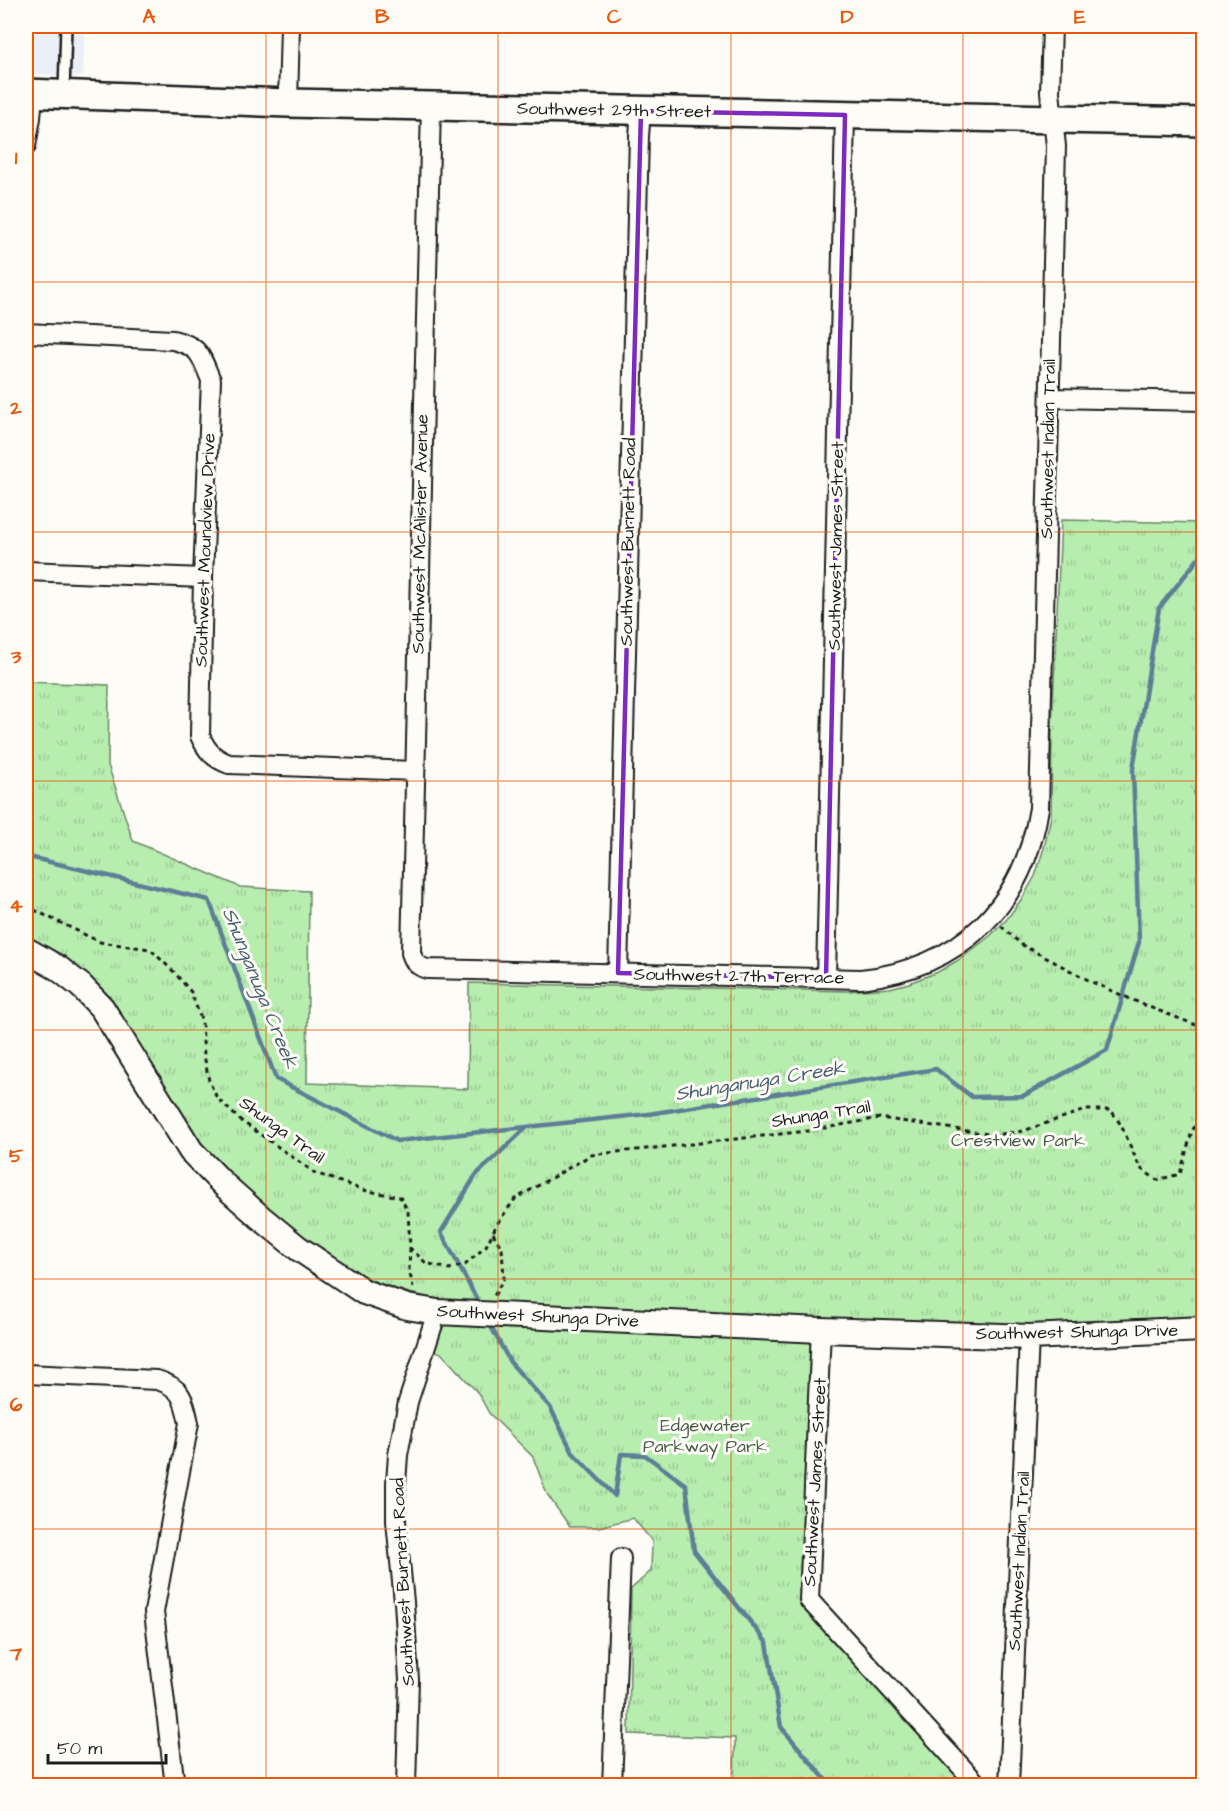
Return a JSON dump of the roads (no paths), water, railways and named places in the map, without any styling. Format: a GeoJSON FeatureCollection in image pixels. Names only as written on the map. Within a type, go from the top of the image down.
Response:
{"type":"FeatureCollection","features":[{"type":"Feature","properties":{"kind":"main road","name":"Southwest 29th Street"},"geometry":{"type":"LineString","coordinates":[[29,93],[430,106],[1203,122]]}},
{"type":"Feature","properties":{"kind":"street"},"geometry":{"type":"LineString","coordinates":[[288,102],[290,26]]}},
{"type":"Feature","properties":{"kind":"street","name":"Southwest Indian Trail"},"geometry":{"type":"LineString","coordinates":[[1022,870],[1034,837],[1039,808],[1056,146],[1050,92],[1052,26]]}},
{"type":"Feature","properties":{"kind":"street"},"geometry":{"type":"LineString","coordinates":[[26,146],[31,118],[29,93]]}},
{"type":"Feature","properties":{"kind":"street","name":"Southwest McAlister Avenue"},"geometry":{"type":"LineString","coordinates":[[414,962],[411,953],[430,106]]}},
{"type":"Feature","properties":{"kind":"street","name":"Southwest Burnett Road"},"geometry":{"type":"LineString","coordinates":[[618,973],[630,449],[641,111]]}},
{"type":"Feature","properties":{"kind":"street","name":"Southwest James Street"},"geometry":{"type":"LineString","coordinates":[[826,978],[845,115]]}},
{"type":"Feature","properties":{"kind":"street","name":"Southwest Moundview Drive"},"geometry":{"type":"LineString","coordinates":[[26,333],[173,340],[187,343],[198,351],[211,380],[203,578],[200,736],[206,749],[216,759],[229,764],[415,771]]}},
{"type":"Feature","properties":{"kind":"street"},"geometry":{"type":"LineString","coordinates":[[1050,398],[1203,402]]}},
{"type":"Feature","properties":{"kind":"street"},"geometry":{"type":"LineString","coordinates":[[26,571],[203,578]]}},
{"type":"Feature","properties":{"kind":"street","name":"Southwest 27th Terrace"},"geometry":{"type":"LineString","coordinates":[[414,962],[427,969],[861,979],[886,976],[910,969],[956,947],[991,917],[1022,870]]}},
{"type":"Feature","properties":{"kind":"street","name":"Southwest Shunga Drive"},"geometry":{"type":"LineString","coordinates":[[26,950],[58,968],[81,986],[102,1008],[191,1151],[224,1185],[298,1248],[364,1292],[407,1307],[437,1312],[1029,1337],[1203,1329]]}},
{"type":"Feature","properties":{"kind":"street","name":"Southwest Burnett Road"},"geometry":{"type":"LineString","coordinates":[[406,1785],[409,1680],[396,1521],[396,1483],[398,1455],[408,1402],[437,1312]]}},
{"type":"Feature","properties":{"kind":"street","name":"Southwest James Street"},"geometry":{"type":"LineString","coordinates":[[821,1330],[810,1600],[979,1785]]}},
{"type":"Feature","properties":{"kind":"street","name":"Southwest Indian Trail"},"geometry":{"type":"LineString","coordinates":[[1009,1785],[1029,1337]]}},
{"type":"Feature","properties":{"kind":"street"},"geometry":{"type":"LineString","coordinates":[[26,1374],[157,1380],[171,1385],[183,1398],[189,1423],[154,1611],[175,1785]]}},
{"type":"Feature","properties":{"kind":"street"},"geometry":{"type":"LineString","coordinates":[[612,1785],[621,1558]]}},
{"type":"Feature","properties":{"kind":"lane"},"geometry":{"type":"LineString","coordinates":[[64,94],[66,26]]}},
{"type":"Feature","properties":{"kind":"waterway","name":"Shunganuga Creek"},"geometry":{"type":"LineString","coordinates":[[26,853],[29,857],[209,900],[276,1079],[397,1141],[648,1114],[936,1069],[972,1097],[1023,1096],[1107,1050],[1139,942],[1133,769],[1159,608],[1204,554]]}},
{"type":"Feature","properties":{"kind":"waterway"},"geometry":{"type":"LineString","coordinates":[[481,1307],[441,1232],[476,1175],[527,1127]]}},
{"type":"Feature","properties":{"kind":"waterway"},"geometry":{"type":"LineString","coordinates":[[489,1323],[510,1362],[550,1407],[573,1453],[615,1496],[621,1454],[645,1455],[686,1485],[694,1551],[767,1643],[781,1727],[831,1786]]}},
{"type":"Feature","properties":{"kind":"park label","name":"Crestview Park"},"geometry":{"type":"Point","coordinates":[1018,1140]}},
{"type":"Feature","properties":{"kind":"park label","name":"Edgewater Parkway Park"},"geometry":{"type":"Point","coordinates":[705,1435]}}]}
